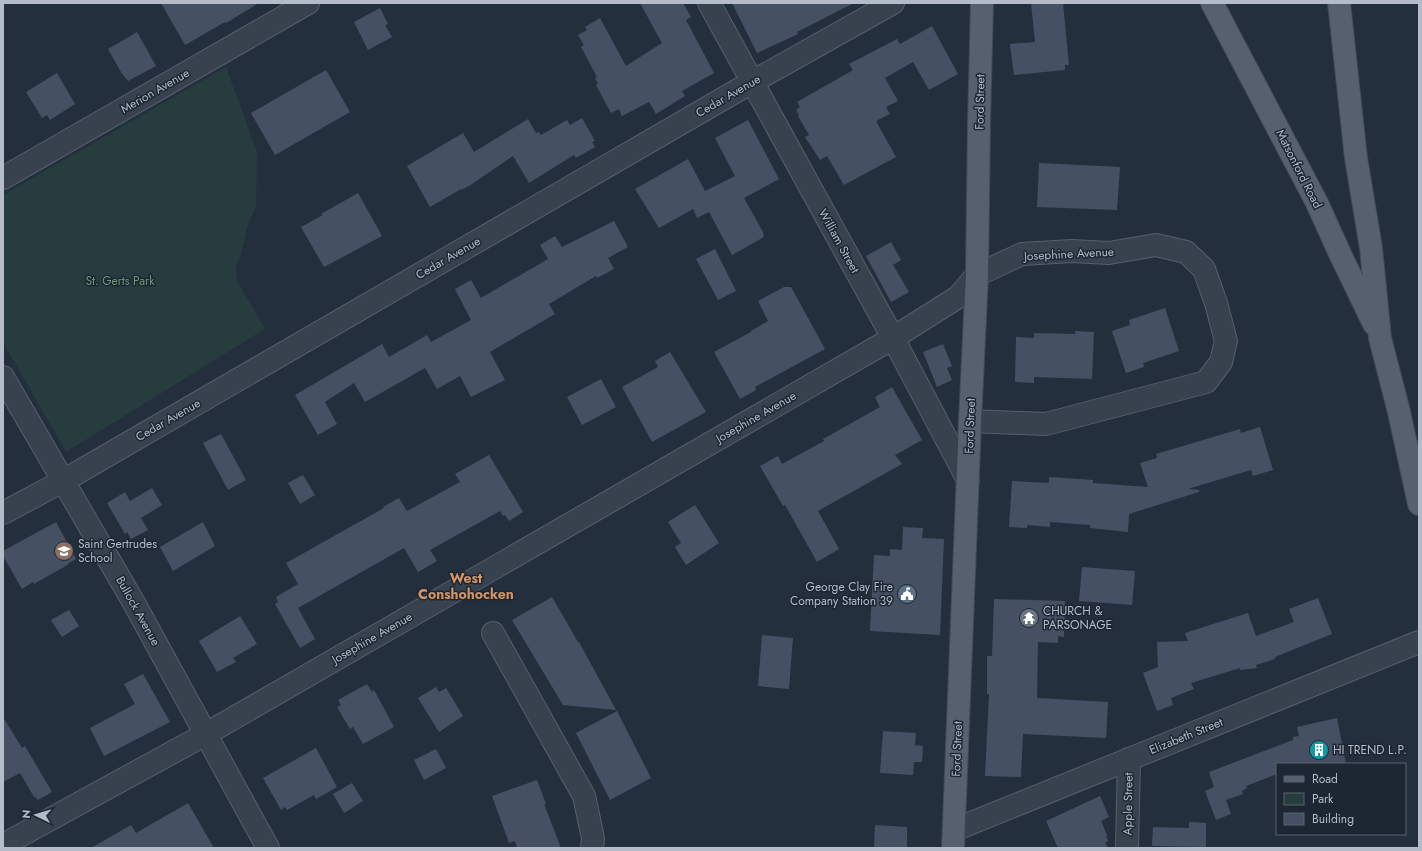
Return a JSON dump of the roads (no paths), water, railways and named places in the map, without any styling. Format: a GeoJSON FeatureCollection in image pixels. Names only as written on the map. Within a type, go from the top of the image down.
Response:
{"type":"FeatureCollection","features":[{"type":"Feature","properties":{"kind":"main road","name":"Ford Street"},"geometry":{"type":"LineString","coordinates":[[954,839],[977,275],[982,3]]}},
{"type":"Feature","properties":{"kind":"main road","name":"Matsonford Road"},"geometry":{"type":"LineString","coordinates":[[1212,3],[1317,203],[1380,338]]}},
{"type":"Feature","properties":{"kind":"main road","name":"Matsonford Road"},"geometry":{"type":"LineString","coordinates":[[1339,3],[1356,158],[1371,248],[1380,338],[1399,412],[1419,504]]}},
{"type":"Feature","properties":{"kind":"street","name":"Merion Avenue"},"geometry":{"type":"LineString","coordinates":[[3,178],[308,3]]}},
{"type":"Feature","properties":{"kind":"street","name":"William Street"},"geometry":{"type":"LineString","coordinates":[[708,3],[893,338],[968,480]]}},
{"type":"Feature","properties":{"kind":"street","name":"Cedar Avenue"},"geometry":{"type":"LineString","coordinates":[[3,513],[63,481],[752,82],[893,3]]}},
{"type":"Feature","properties":{"kind":"street","name":"Josephine Avenue"},"geometry":{"type":"LineString","coordinates":[[3,845],[206,734],[893,338],[958,297],[977,275],[1022,254],[1072,251],[1109,253],[1156,245],[1186,252],[1204,269],[1216,303],[1226,341],[1221,362],[1206,382],[1046,424],[970,421]]}},
{"type":"Feature","properties":{"kind":"street","name":"Bullock Avenue"},"geometry":{"type":"LineString","coordinates":[[3,376],[134,603],[268,848]]}},
{"type":"Feature","properties":{"kind":"street"},"geometry":{"type":"LineString","coordinates":[[493,633],[584,796],[593,838],[592,848]]}},
{"type":"Feature","properties":{"kind":"street","name":"Elizabeth Street"},"geometry":{"type":"LineString","coordinates":[[954,839],[1129,759],[1419,642]]}},
{"type":"Feature","properties":{"kind":"street","name":"Apple Street"},"geometry":{"type":"LineString","coordinates":[[1127,848],[1129,759]]}},
{"type":"Feature","properties":{"kind":"place","name":"Saint Gertrudes School"},"geometry":{"type":"Point","coordinates":[64,551]}},
{"type":"Feature","properties":{"kind":"place","name":"George Clay Fire Company Station 39"},"geometry":{"type":"Point","coordinates":[907,594]}},
{"type":"Feature","properties":{"kind":"place","name":"CHURCH & PARSONAGE"},"geometry":{"type":"Point","coordinates":[1029,618]}},
{"type":"Feature","properties":{"kind":"place","name":"HI TREND L.P."},"geometry":{"type":"Point","coordinates":[1319,750]}},
{"type":"Feature","properties":{"kind":"district","name":"West Conshohocken"},"geometry":{"type":"Point","coordinates":[466,586]}},
{"type":"Feature","properties":{"kind":"park label","name":"St. Gerts Park"},"geometry":{"type":"Point","coordinates":[120,281]}}]}
